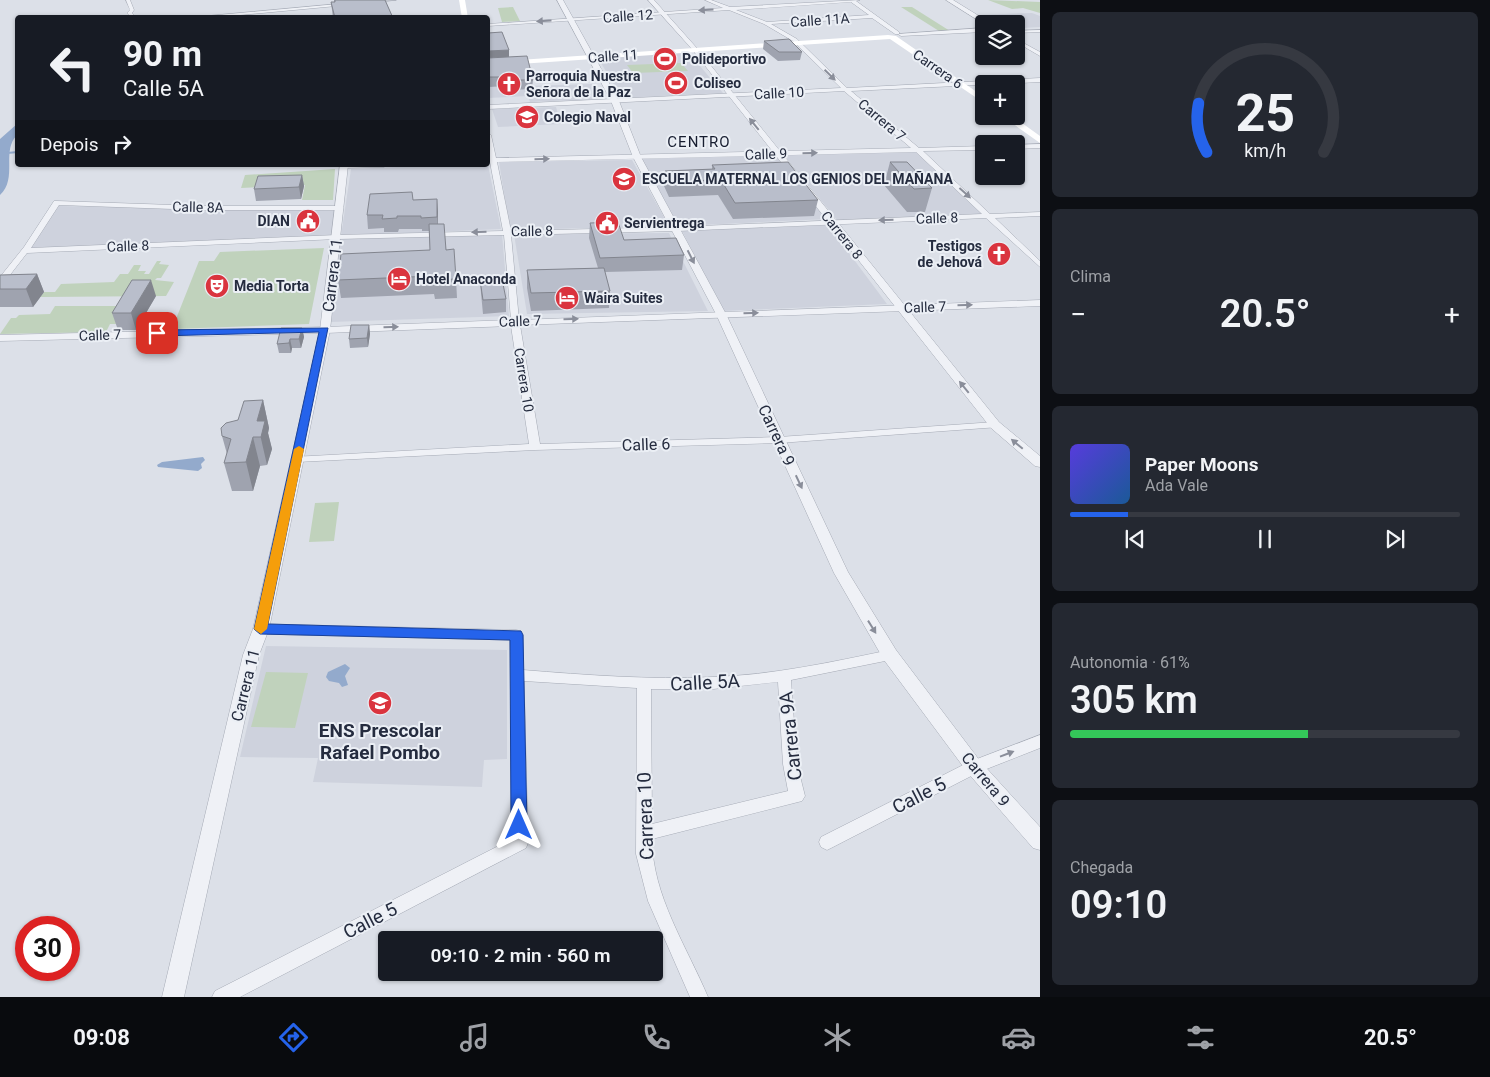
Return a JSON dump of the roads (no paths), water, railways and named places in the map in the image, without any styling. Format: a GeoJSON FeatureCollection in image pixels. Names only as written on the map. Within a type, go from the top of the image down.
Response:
{"type":"FeatureCollection","features":[{"type":"Feature","properties":{"kind":"main road"},"geometry":{"type":"LineString","coordinates":[[462,0],[464,15]]}},
{"type":"Feature","properties":{"kind":"main road"},"geometry":{"type":"LineString","coordinates":[[466,0],[468,15]]}},
{"type":"Feature","properties":{"kind":"main road","name":"Calle 11"},"geometry":{"type":"LineString","coordinates":[[490,60],[896,36]]}},
{"type":"Feature","properties":{"kind":"main road","name":"Carrera 6"},"geometry":{"type":"LineString","coordinates":[[896,36],[975,87]]}},
{"type":"Feature","properties":{"kind":"main road","name":"Carrera 6"},"geometry":{"type":"LineString","coordinates":[[896,36],[975,95]]}},
{"type":"Feature","properties":{"kind":"main road","name":"Calle 11"},"geometry":{"type":"LineString","coordinates":[[490,64],[590,55]]}},
{"type":"Feature","properties":{"kind":"main road"},"geometry":{"type":"LineString","coordinates":[[1025,122],[1040,133]]}},
{"type":"Feature","properties":{"kind":"main road"},"geometry":{"type":"LineString","coordinates":[[1019,125],[1040,140]]}},
{"type":"Feature","properties":{"kind":"street"},"geometry":{"type":"LineString","coordinates":[[128,0],[132,10],[129,13],[131,15]]}},
{"type":"Feature","properties":{"kind":"street"},"geometry":{"type":"LineString","coordinates":[[322,0],[327,9]]}},
{"type":"Feature","properties":{"kind":"street"},"geometry":{"type":"LineString","coordinates":[[365,2],[394,0]]}},
{"type":"Feature","properties":{"kind":"street","name":"Carrera 9"},"geometry":{"type":"LineString","coordinates":[[560,0],[615,100],[637,158],[677,229],[721,314],[841,574],[890,655],[974,767],[1040,841]]}},
{"type":"Feature","properties":{"kind":"street","name":"Carrera 8"},"geometry":{"type":"LineString","coordinates":[[651,0],[694,49],[994,426],[1040,463]]}},
{"type":"Feature","properties":{"kind":"street","name":"Carrera 7"},"geometry":{"type":"LineString","coordinates":[[707,0],[766,23],[796,42],[845,89],[918,150],[1040,264]]}},
{"type":"Feature","properties":{"kind":"street","name":"Carrera 6"},"geometry":{"type":"LineString","coordinates":[[852,0],[875,16],[896,36]]}},
{"type":"Feature","properties":{"kind":"street","name":"Calle 12"},"geometry":{"type":"LineString","coordinates":[[490,25],[858,0]]}},
{"type":"Feature","properties":{"kind":"street"},"geometry":{"type":"LineString","coordinates":[[949,0],[975,16]]}},
{"type":"Feature","properties":{"kind":"street"},"geometry":{"type":"LineString","coordinates":[[842,1],[849,6]]}},
{"type":"Feature","properties":{"kind":"street"},"geometry":{"type":"LineString","coordinates":[[243,15],[327,9],[356,3]]}},
{"type":"Feature","properties":{"kind":"street"},"geometry":{"type":"LineString","coordinates":[[856,12],[870,22]]}},
{"type":"Feature","properties":{"kind":"street","name":"Calle 11A"},"geometry":{"type":"LineString","coordinates":[[766,23],[875,16]]}},
{"type":"Feature","properties":{"kind":"street"},"geometry":{"type":"LineString","coordinates":[[1025,31],[1040,30]]}},
{"type":"Feature","properties":{"kind":"street","name":"Calle 11"},"geometry":{"type":"LineString","coordinates":[[896,36],[975,32]]}},
{"type":"Feature","properties":{"kind":"street"},"geometry":{"type":"LineString","coordinates":[[1025,45],[1040,54]]}},
{"type":"Feature","properties":{"kind":"street","name":"Calle 10"},"geometry":{"type":"LineString","coordinates":[[490,107],[1040,80]]}},
{"type":"Feature","properties":{"kind":"street"},"geometry":{"type":"LineString","coordinates":[[1025,147],[1040,146]]}},
{"type":"Feature","properties":{"kind":"street","name":"Calle 9"},"geometry":{"type":"LineString","coordinates":[[490,160],[637,158],[975,148]]}},
{"type":"Feature","properties":{"kind":"street","name":"Carrera 10"},"geometry":{"type":"LineString","coordinates":[[490,160],[507,231],[515,321],[535,447]]}},
{"type":"Feature","properties":{"kind":"street","name":"Carrera 11"},"geometry":{"type":"LineString","coordinates":[[173,997],[252,655],[260,629],[325,330],[344,167]]}},
{"type":"Feature","properties":{"kind":"street","name":"Calle 8A"},"geometry":{"type":"LineString","coordinates":[[25,251],[57,203],[202,208],[340,208]]}},
{"type":"Feature","properties":{"kind":"street","name":"Calle 8"},"geometry":{"type":"LineString","coordinates":[[25,251],[337,237],[507,231],[677,229],[1040,214]]}},
{"type":"Feature","properties":{"kind":"street"},"geometry":{"type":"LineString","coordinates":[[0,282],[25,251]]}},
{"type":"Feature","properties":{"kind":"street","name":"Calle 7"},"geometry":{"type":"LineString","coordinates":[[0,338],[325,330],[515,321],[1040,303]]}},
{"type":"Feature","properties":{"kind":"street","name":"Calle 6"},"geometry":{"type":"LineString","coordinates":[[297,459],[535,447],[779,440],[994,426]]}},
{"type":"Feature","properties":{"kind":"street"},"geometry":{"type":"LineString","coordinates":[[260,629],[516,635],[519,676]]}},
{"type":"Feature","properties":{"kind":"street","name":"Calle 5A"},"geometry":{"type":"LineString","coordinates":[[519,676],[644,684],[715,682],[784,676],[890,655]]}},
{"type":"Feature","properties":{"kind":"street","name":"Calle 5"},"geometry":{"type":"LineString","coordinates":[[221,997],[520,843],[519,676]]}},
{"type":"Feature","properties":{"kind":"street","name":"Carrera 9A"},"geometry":{"type":"LineString","coordinates":[[643,834],[797,796],[790,764],[784,676]]}},
{"type":"Feature","properties":{"kind":"street","name":"Carrera 10"},"geometry":{"type":"LineString","coordinates":[[644,684],[644,854],[656,901],[699,997]]}},
{"type":"Feature","properties":{"kind":"street","name":"Calle 5"},"geometry":{"type":"LineString","coordinates":[[827,842],[974,767],[1040,741]]}},
{"type":"Feature","properties":{"kind":"water"},"geometry":{"type":"Polygon","coordinates":[[[15,126],[15,137],[10,149],[8,181],[0,195],[0,139],[15,126]]]}},
{"type":"Feature","properties":{"kind":"water"},"geometry":{"type":"Polygon","coordinates":[[[203,457],[205,460],[201,464],[202,468],[198,471],[158,467],[157,465],[162,462],[203,457]]]}},
{"type":"Feature","properties":{"kind":"water"},"geometry":{"type":"Polygon","coordinates":[[[345,664],[350,668],[345,676],[348,685],[342,687],[339,683],[329,681],[326,677],[328,672],[345,664]]]}},
{"type":"Feature","properties":{"kind":"waterway"},"geometry":{"type":"LineString","coordinates":[[7,153],[15,152]]}},
{"type":"Feature","properties":{"kind":"place","name":"Polideportivo"},"geometry":{"type":"Point","coordinates":[665,59]}},
{"type":"Feature","properties":{"kind":"place","name":"Coliseo"},"geometry":{"type":"Point","coordinates":[676,83]}},
{"type":"Feature","properties":{"kind":"place","name":"Parroquia Nuestra Señora de la Paz"},"geometry":{"type":"Point","coordinates":[509,84]}},
{"type":"Feature","properties":{"kind":"place","name":"Colegio Naval"},"geometry":{"type":"Point","coordinates":[527,117]}},
{"type":"Feature","properties":{"kind":"place","name":"ESCUELA MATERNAL LOS GENIOS DEL MAÑANA"},"geometry":{"type":"Point","coordinates":[624,179]}},
{"type":"Feature","properties":{"kind":"place","name":"DIAN"},"geometry":{"type":"Point","coordinates":[308,221]}},
{"type":"Feature","properties":{"kind":"place","name":"Servientrega"},"geometry":{"type":"Point","coordinates":[607,223]}},
{"type":"Feature","properties":{"kind":"place","name":"Testigos de Jehová"},"geometry":{"type":"Point","coordinates":[999,254]}},
{"type":"Feature","properties":{"kind":"place","name":"Hotel Anaconda"},"geometry":{"type":"Point","coordinates":[399,279]}},
{"type":"Feature","properties":{"kind":"place","name":"Media Torta"},"geometry":{"type":"Point","coordinates":[217,286]}},
{"type":"Feature","properties":{"kind":"place","name":"Waira Suites"},"geometry":{"type":"Point","coordinates":[567,298]}},
{"type":"Feature","properties":{"kind":"place","name":"ENS Prescolar Rafael Pombo"},"geometry":{"type":"Point","coordinates":[380,703]}},
{"type":"Feature","properties":{"kind":"district","name":"CENTRO"},"geometry":{"type":"Point","coordinates":[699,142]}}]}
